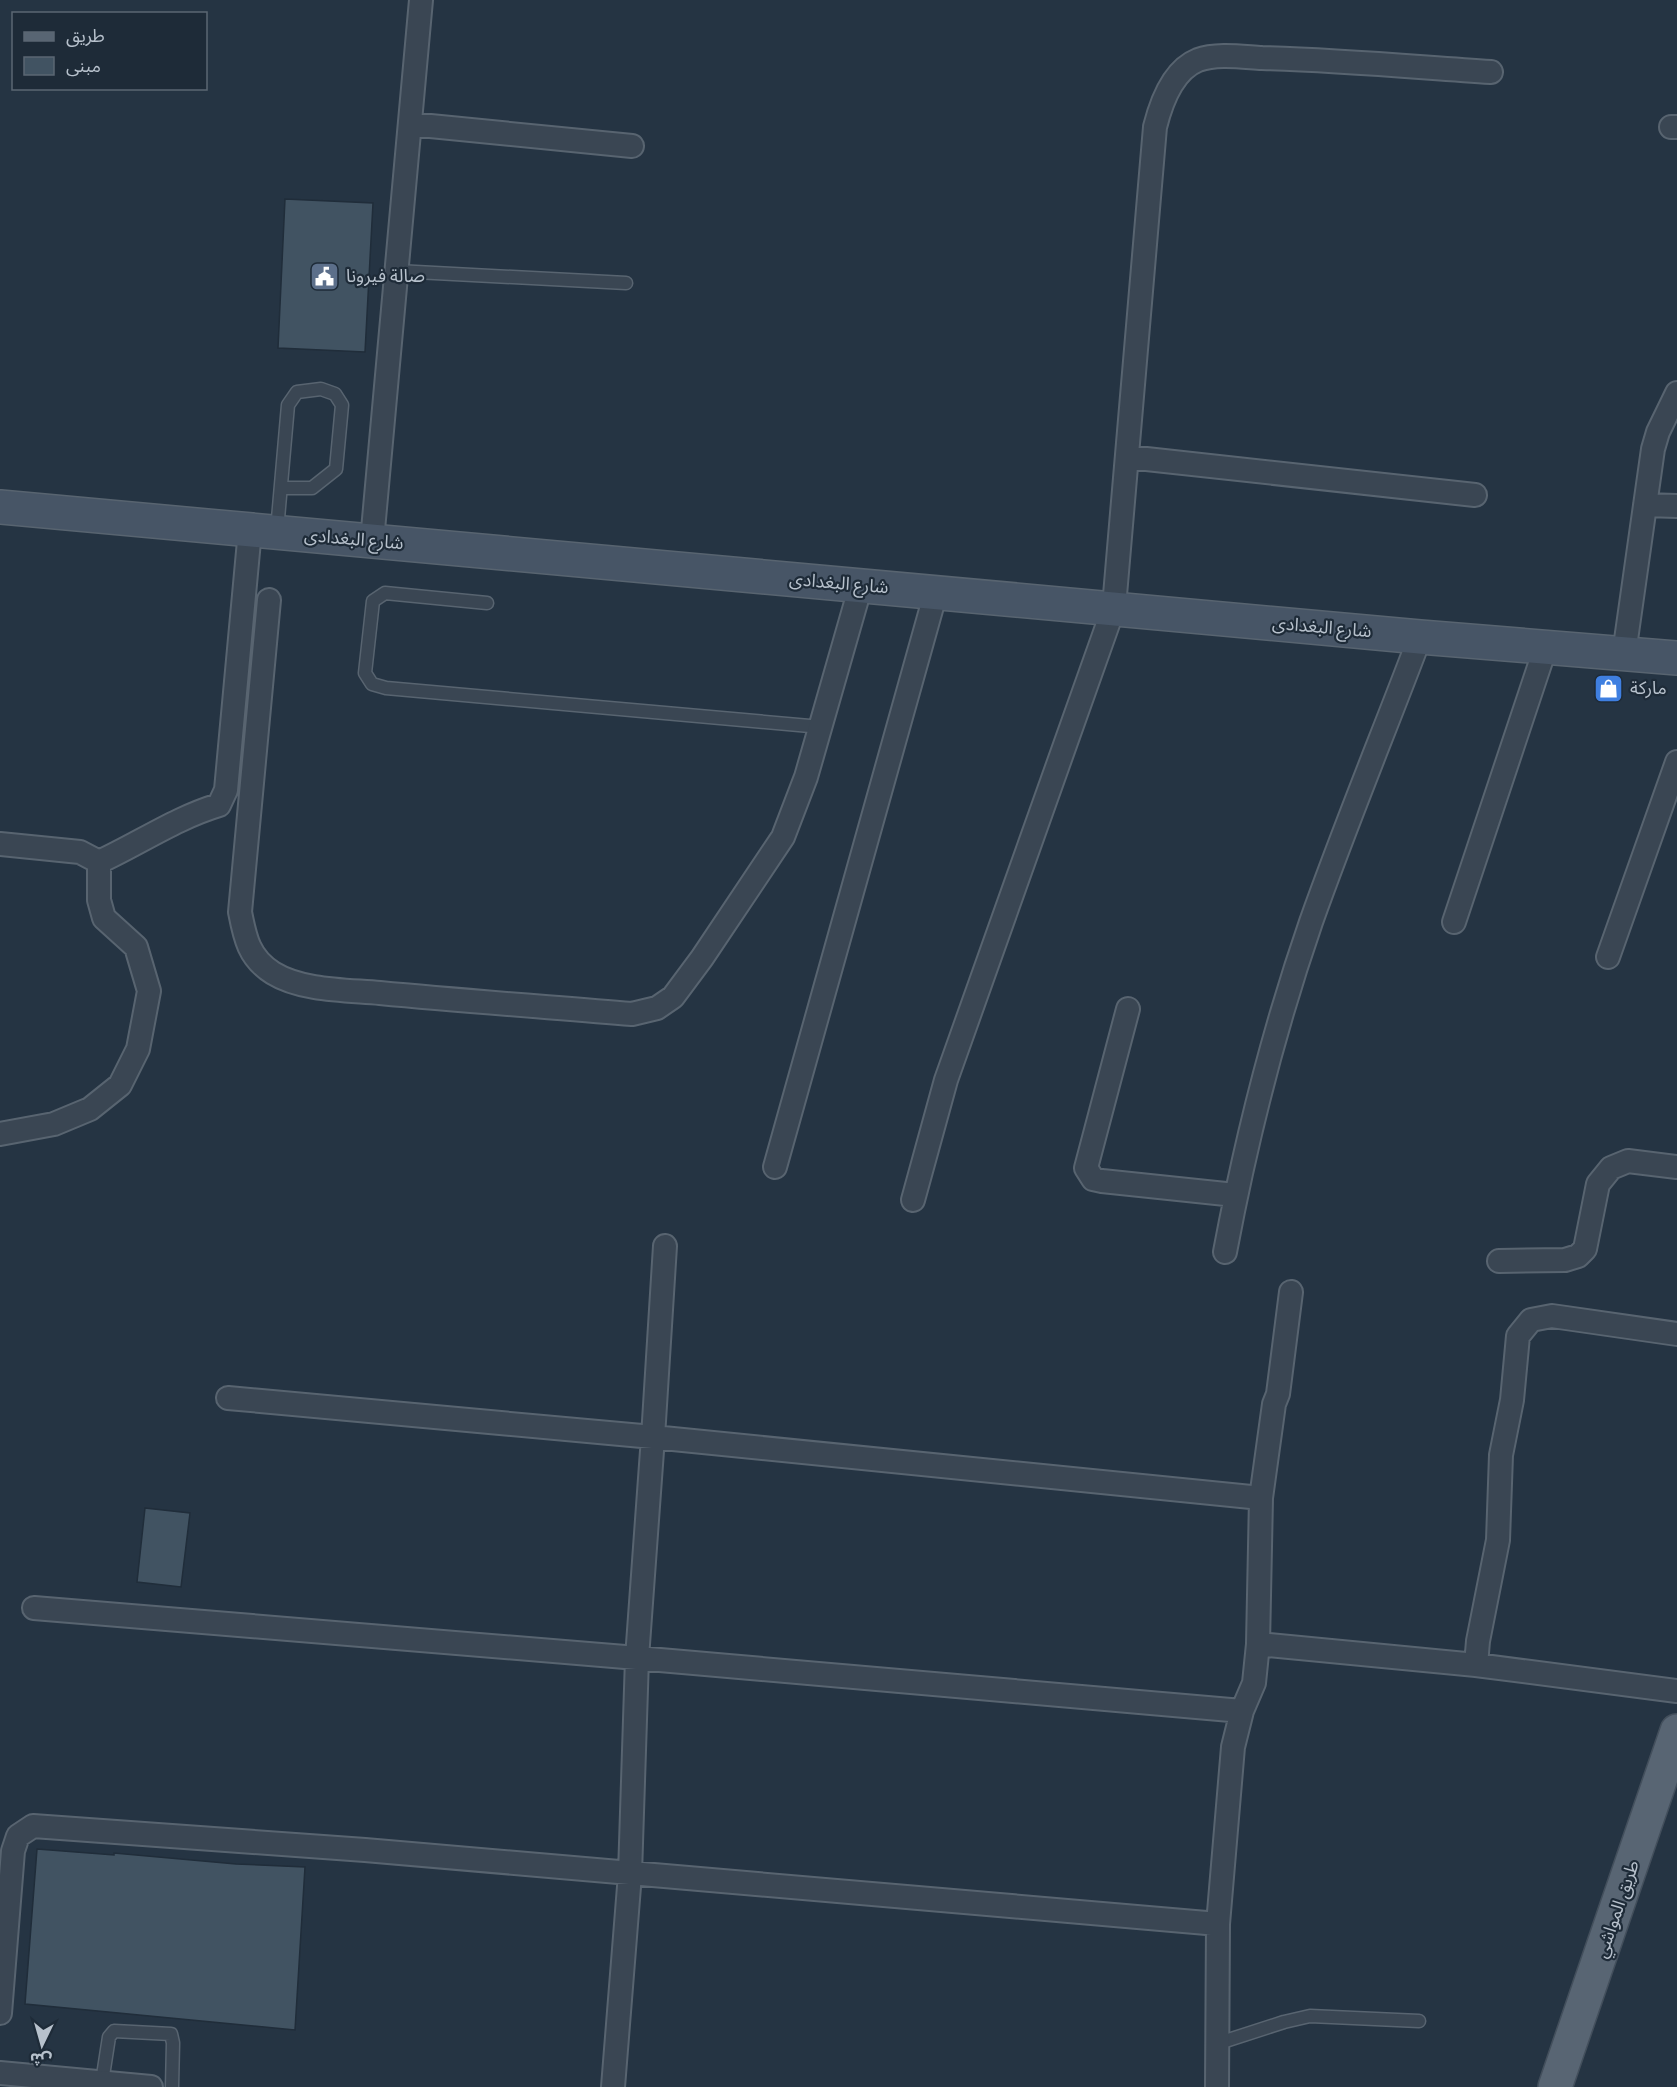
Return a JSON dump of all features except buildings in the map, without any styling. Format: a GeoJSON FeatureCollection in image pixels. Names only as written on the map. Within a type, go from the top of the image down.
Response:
{"type":"FeatureCollection","features":[{"type":"Feature","properties":{"kind":"main road","name":"طريق المواشي"},"geometry":{"type":"LineString","coordinates":[[1555,2087],[1677,1731]]}},
{"type":"Feature","properties":{"kind":"street"},"geometry":{"type":"LineString","coordinates":[[372,541],[421,0]]}},
{"type":"Feature","properties":{"kind":"street"},"geometry":{"type":"LineString","coordinates":[[913,1200],[946,1080],[1114,608],[1155,127],[1160,106],[1170,86],[1182,72],[1198,60],[1221,57],[1314,59],[1491,72]]}},
{"type":"Feature","properties":{"kind":"street"},"geometry":{"type":"LineString","coordinates":[[410,124],[632,146]]}},
{"type":"Feature","properties":{"kind":"street"},"geometry":{"type":"LineString","coordinates":[[1624,654],[1653,449],[1658,432],[1677,393]]}},
{"type":"Feature","properties":{"kind":"street"},"geometry":{"type":"LineString","coordinates":[[1128,457],[1475,495]]}},
{"type":"Feature","properties":{"kind":"street"},"geometry":{"type":"LineString","coordinates":[[1645,505],[1677,506]]}},
{"type":"Feature","properties":{"kind":"street","name":"شارع البغدادى"},"geometry":{"type":"LineString","coordinates":[[0,507],[1420,637],[1677,658]]}},
{"type":"Feature","properties":{"kind":"street"},"geometry":{"type":"LineString","coordinates":[[99,862],[168,825],[219,805],[226,790],[264,531]]}},
{"type":"Feature","properties":{"kind":"street"},"geometry":{"type":"LineString","coordinates":[[269,600],[240,912],[245,940],[259,963],[275,975],[298,985],[632,1014],[657,1008],[673,997],[702,958],[783,837],[806,777],[861,585]]}},
{"type":"Feature","properties":{"kind":"street"},"geometry":{"type":"LineString","coordinates":[[776,1167],[936,592]]}},
{"type":"Feature","properties":{"kind":"street"},"geometry":{"type":"LineString","coordinates":[[1225,1252],[1235,1195],[1267,1065],[1311,923],[1420,637]]}},
{"type":"Feature","properties":{"kind":"street"},"geometry":{"type":"LineString","coordinates":[[1454,922],[1546,646]]}},
{"type":"Feature","properties":{"kind":"street"},"geometry":{"type":"LineString","coordinates":[[1608,957],[1677,762]]}},
{"type":"Feature","properties":{"kind":"street"},"geometry":{"type":"LineString","coordinates":[[0,844],[80,852],[99,862]]}},
{"type":"Feature","properties":{"kind":"street"},"geometry":{"type":"LineString","coordinates":[[0,1134],[54,1124],[90,1109],[120,1085],[138,1049],[148,991],[136,947],[104,918],[99,900],[99,862]]}},
{"type":"Feature","properties":{"kind":"street"},"geometry":{"type":"LineString","coordinates":[[1128,1009],[1086,1168],[1093,1179],[1102,1181],[1235,1195]]}},
{"type":"Feature","properties":{"kind":"street"},"geometry":{"type":"LineString","coordinates":[[1499,1261],[1565,1260],[1578,1256],[1585,1249],[1598,1184],[1611,1168],[1628,1161],[1677,1167]]}},
{"type":"Feature","properties":{"kind":"street"},"geometry":{"type":"LineString","coordinates":[[613,2087],[630,1874],[637,1658],[665,1246]]}},
{"type":"Feature","properties":{"kind":"street"},"geometry":{"type":"LineString","coordinates":[[1217,2087],[1218,1924],[1233,1747],[1242,1711],[1254,1683],[1258,1644],[1262,1498],[1291,1292]]}},
{"type":"Feature","properties":{"kind":"street"},"geometry":{"type":"LineString","coordinates":[[1476,1665],[1478,1641],[1498,1540],[1501,1455],[1512,1400],[1518,1336],[1531,1320],[1552,1316],[1677,1334]]}},
{"type":"Feature","properties":{"kind":"street"},"geometry":{"type":"LineString","coordinates":[[228,1398],[653,1437],[1262,1498]]}},
{"type":"Feature","properties":{"kind":"street"},"geometry":{"type":"LineString","coordinates":[[34,1608],[1242,1711]]}},
{"type":"Feature","properties":{"kind":"street"},"geometry":{"type":"LineString","coordinates":[[1258,1644],[1476,1665],[1677,1691]]}},
{"type":"Feature","properties":{"kind":"street"},"geometry":{"type":"LineString","coordinates":[[0,2013],[13,1851],[18,1836],[33,1826],[364,1850],[1218,1924]]}},
{"type":"Feature","properties":{"kind":"street"},"geometry":{"type":"LineString","coordinates":[[7,2078],[102,2082],[151,2087]]}},
{"type":"Feature","properties":{"kind":"lane"},"geometry":{"type":"LineString","coordinates":[[397,271],[626,283]]}},
{"type":"Feature","properties":{"kind":"lane"},"geometry":{"type":"LineString","coordinates":[[264,531],[281,488],[288,405],[297,392],[321,389],[335,394],[342,405],[336,469],[312,488],[281,488]]}},
{"type":"Feature","properties":{"kind":"lane"},"geometry":{"type":"LineString","coordinates":[[488,603],[385,593],[373,601],[365,673],[372,684],[386,688],[821,727]]}},
{"type":"Feature","properties":{"kind":"lane"},"geometry":{"type":"LineString","coordinates":[[1219,2043],[1310,2016],[1419,2021]]}},
{"type":"Feature","properties":{"kind":"lane"},"geometry":{"type":"LineString","coordinates":[[102,2082],[109,2037],[114,2031],[171,2034],[173,2043],[172,2087]]}},
{"type":"Feature","properties":{"kind":"place","name":"صالة فيرونا"},"geometry":{"type":"Point","coordinates":[325,276]}},
{"type":"Feature","properties":{"kind":"place","name":"ماركة"},"geometry":{"type":"Point","coordinates":[1609,688]}}]}
